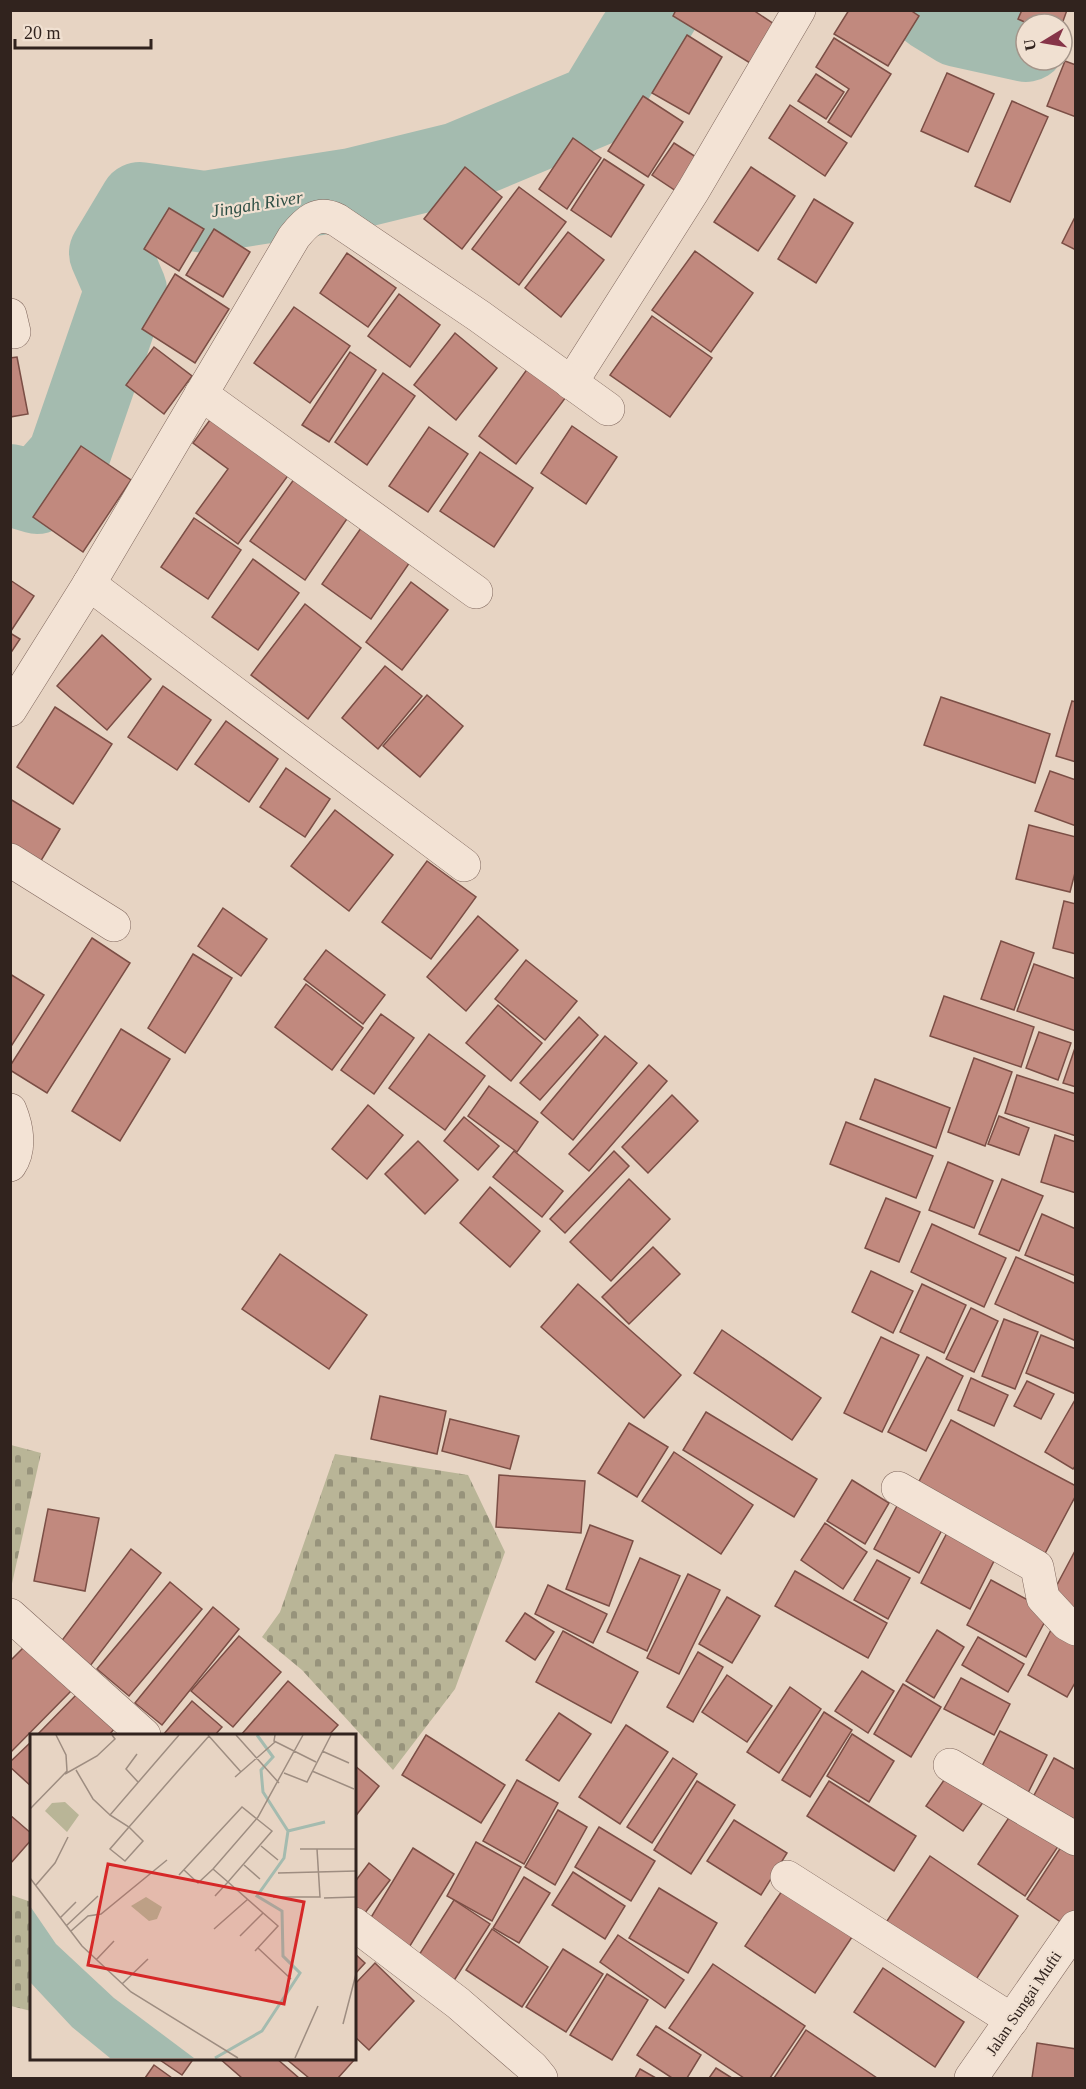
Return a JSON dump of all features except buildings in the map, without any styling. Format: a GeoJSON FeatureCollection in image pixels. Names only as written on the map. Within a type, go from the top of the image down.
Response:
{"type":"FeatureCollection","features":[{"type":"Feature","properties":{"kind":"street"},"geometry":{"type":"LineString","coordinates":[[571,383],[693,191],[799,10]]}},
{"type":"Feature","properties":{"kind":"street"},"geometry":{"type":"LineString","coordinates":[[10,710],[89,584],[294,237],[309,220],[325,216],[337,220],[470,309],[608,409]]}},
{"type":"Feature","properties":{"kind":"street"},"geometry":{"type":"LineString","coordinates":[[201,394],[476,592]]}},
{"type":"Feature","properties":{"kind":"street"},"geometry":{"type":"LineString","coordinates":[[89,584],[464,865]]}},
{"type":"Feature","properties":{"kind":"street"},"geometry":{"type":"LineString","coordinates":[[10,860],[114,925]]}},
{"type":"Feature","properties":{"kind":"street"},"geometry":{"type":"LineString","coordinates":[[10,1110],[17,1138],[16,1150],[10,1165]]}},
{"type":"Feature","properties":{"kind":"street"},"geometry":{"type":"LineString","coordinates":[[898,1488],[1037,1567],[1043,1598],[1067,1624],[1076,1629]]}},
{"type":"Feature","properties":{"kind":"street"},"geometry":{"type":"LineString","coordinates":[[10,1615],[143,1734]]}},
{"type":"Feature","properties":{"kind":"street"},"geometry":{"type":"LineString","coordinates":[[950,1765],[1076,1839]]}},
{"type":"Feature","properties":{"kind":"street"},"geometry":{"type":"LineString","coordinates":[[787,1876],[1012,2020]]}},
{"type":"Feature","properties":{"kind":"street"},"geometry":{"type":"LineString","coordinates":[[356,1926],[458,2003],[532,2067],[542,2079]]}},
{"type":"Feature","properties":{"kind":"street","name":"Jalan Sungai Mufti"},"geometry":{"type":"LineString","coordinates":[[972,2079],[1076,1927]]}},
{"type":"Feature","properties":{"kind":"green space"},"geometry":{"type":"Polygon","coordinates":[[[10,1445],[41,1453],[11,1588],[10,1445]]]}},
{"type":"Feature","properties":{"kind":"green space"},"geometry":{"type":"Polygon","coordinates":[[[335,1454],[468,1475],[505,1552],[455,1689],[393,1770],[302,1670],[262,1637],[280,1612],[335,1454]]]}},
{"type":"Feature","properties":{"kind":"green space"},"geometry":{"type":"Polygon","coordinates":[[[11,1895],[30,1902],[30,2011],[11,2006],[11,1895]]]}},
{"type":"Feature","properties":{"kind":"waterway","name":"Jingah River"},"geometry":{"type":"LineString","coordinates":[[10,485],[37,493],[68,458],[126,290],[110,253],[140,203],[205,212],[352,189],[458,163],[597,105],[638,37],[659,10]]}},
{"type":"Feature","properties":{"kind":"waterway","name":"Jingah River"},"geometry":{"type":"LineString","coordinates":[[932,10],[958,26],[1014,38]]}}]}
